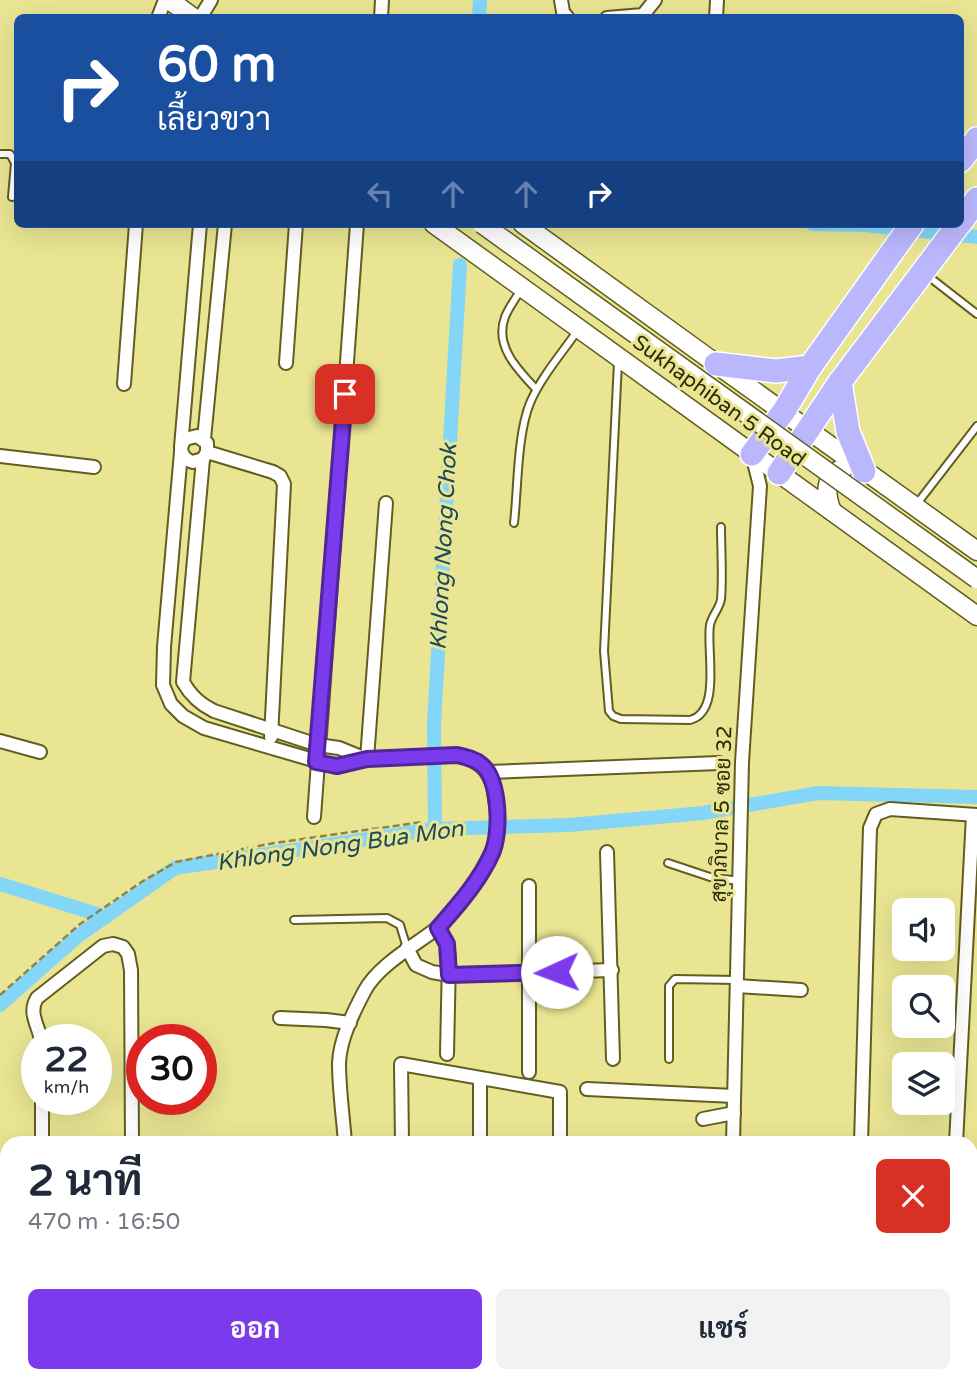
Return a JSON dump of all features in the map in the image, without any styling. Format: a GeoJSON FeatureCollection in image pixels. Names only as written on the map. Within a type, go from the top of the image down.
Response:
{"type":"FeatureCollection","features":[{"type":"Feature","properties":{"kind":"highway"},"geometry":{"type":"LineString","coordinates":[[964,217],[977,199]]}},
{"type":"Feature","properties":{"kind":"highway"},"geometry":{"type":"LineString","coordinates":[[752,454],[909,228]]}},
{"type":"Feature","properties":{"kind":"highway"},"geometry":{"type":"LineString","coordinates":[[779,473],[840,382],[956,228]]}},
{"type":"Feature","properties":{"kind":"highway"},"geometry":{"type":"LineString","coordinates":[[854,305],[883,326]]}},
{"type":"Feature","properties":{"kind":"highway"},"geometry":{"type":"LineString","coordinates":[[716,364],[776,371],[810,367]]}},
{"type":"Feature","properties":{"kind":"highway"},"geometry":{"type":"LineString","coordinates":[[840,382],[848,432],[860,469]]}},
{"type":"Feature","properties":{"kind":"main road"},"geometry":{"type":"LineString","coordinates":[[167,0],[188,14]]}},
{"type":"Feature","properties":{"kind":"main road","name":"Sukhaphiban 5 Road"},"geometry":{"type":"LineString","coordinates":[[440,228],[977,616]]}},
{"type":"Feature","properties":{"kind":"main road","name":"Sukhaphiban 5 Road"},"geometry":{"type":"LineString","coordinates":[[488,228],[977,579]]}},
{"type":"Feature","properties":{"kind":"main road","name":"Sukhaphiban 5 Road"},"geometry":{"type":"LineString","coordinates":[[529,228],[977,551]]}},
{"type":"Feature","properties":{"kind":"main road"},"geometry":{"type":"LineString","coordinates":[[691,409],[700,409],[716,397],[720,384],[716,364]]}},
{"type":"Feature","properties":{"kind":"main road"},"geometry":{"type":"LineString","coordinates":[[832,511],[827,500],[828,483],[834,472],[840,468],[860,469]]}},
{"type":"Feature","properties":{"kind":"street"},"geometry":{"type":"LineString","coordinates":[[644,14],[655,0]]}},
{"type":"Feature","properties":{"kind":"street"},"geometry":{"type":"LineString","coordinates":[[124,384],[136,228]]}},
{"type":"Feature","properties":{"kind":"street"},"geometry":{"type":"LineString","coordinates":[[200,228],[164,646],[163,685],[171,704],[183,716],[204,728],[316,762],[337,766],[367,759],[443,755],[468,757],[483,766],[494,784],[497,839],[492,854],[471,889],[438,928],[407,948],[366,988],[350,1023],[339,1061],[344,1136]]}},
{"type":"Feature","properties":{"kind":"street"},"geometry":{"type":"LineString","coordinates":[[225,228],[183,682],[190,694],[215,712],[318,745],[339,748],[367,759]]}},
{"type":"Feature","properties":{"kind":"street"},"geometry":{"type":"LineString","coordinates":[[286,363],[296,228]]}},
{"type":"Feature","properties":{"kind":"street"},"geometry":{"type":"LineString","coordinates":[[314,817],[357,228]]}},
{"type":"Feature","properties":{"kind":"street"},"geometry":{"type":"LineString","coordinates":[[181,449],[185,439],[192,436],[205,450],[273,472],[281,476],[284,484],[272,731],[268,748]]}},
{"type":"Feature","properties":{"kind":"street"},"geometry":{"type":"LineString","coordinates":[[181,449],[190,461],[196,462],[205,450]]}},
{"type":"Feature","properties":{"kind":"street","name":"สุขาภิบาล 5 ซอย 32"},"geometry":{"type":"LineString","coordinates":[[733,1136],[740,816],[760,486],[752,454]]}},
{"type":"Feature","properties":{"kind":"street"},"geometry":{"type":"LineString","coordinates":[[0,456],[94,467]]}},
{"type":"Feature","properties":{"kind":"street"},"geometry":{"type":"LineString","coordinates":[[760,486],[779,473]]}},
{"type":"Feature","properties":{"kind":"street"},"geometry":{"type":"LineString","coordinates":[[367,759],[386,503]]}},
{"type":"Feature","properties":{"kind":"street"},"geometry":{"type":"LineString","coordinates":[[164,646],[185,646]]}},
{"type":"Feature","properties":{"kind":"street"},"geometry":{"type":"LineString","coordinates":[[0,741],[40,752]]}},
{"type":"Feature","properties":{"kind":"street"},"geometry":{"type":"LineString","coordinates":[[337,766],[339,748]]}},
{"type":"Feature","properties":{"kind":"street"},"geometry":{"type":"LineString","coordinates":[[488,772],[719,763]]}},
{"type":"Feature","properties":{"kind":"street"},"geometry":{"type":"LineString","coordinates":[[861,1136],[870,828],[876,814],[890,809],[975,815],[956,1136]]}},
{"type":"Feature","properties":{"kind":"street"},"geometry":{"type":"LineString","coordinates":[[607,852],[613,1059]]}},
{"type":"Feature","properties":{"kind":"street"},"geometry":{"type":"LineString","coordinates":[[529,886],[529,1072]]}},
{"type":"Feature","properties":{"kind":"street"},"geometry":{"type":"LineString","coordinates":[[438,928],[447,944],[447,1054]]}},
{"type":"Feature","properties":{"kind":"street"},"geometry":{"type":"LineString","coordinates":[[35,1024],[32,1014],[37,998],[103,946],[113,944],[123,947],[128,954],[131,970],[132,1136]]}},
{"type":"Feature","properties":{"kind":"street"},"geometry":{"type":"LineString","coordinates":[[407,948],[416,965],[449,975],[612,970]]}},
{"type":"Feature","properties":{"kind":"street"},"geometry":{"type":"LineString","coordinates":[[737,983],[801,990]]}},
{"type":"Feature","properties":{"kind":"street"},"geometry":{"type":"LineString","coordinates":[[280,1018],[350,1023]]}},
{"type":"Feature","properties":{"kind":"street"},"geometry":{"type":"LineString","coordinates":[[401,1136],[401,1063],[560,1092],[560,1136]]}},
{"type":"Feature","properties":{"kind":"street"},"geometry":{"type":"LineString","coordinates":[[480,1078],[480,1136]]}},
{"type":"Feature","properties":{"kind":"street"},"geometry":{"type":"LineString","coordinates":[[587,1088],[734,1096]]}},
{"type":"Feature","properties":{"kind":"street"},"geometry":{"type":"LineString","coordinates":[[703,1119],[734,1113]]}},
{"type":"Feature","properties":{"kind":"street"},"geometry":{"type":"LineString","coordinates":[[42,1115],[43,1136]]}},
{"type":"Feature","properties":{"kind":"lane"},"geometry":{"type":"LineString","coordinates":[[0,153],[10,154],[14,161]]}},
{"type":"Feature","properties":{"kind":"lane"},"geometry":{"type":"LineString","coordinates":[[12,197],[14,174]]}},
{"type":"Feature","properties":{"kind":"lane"},"geometry":{"type":"LineString","coordinates":[[925,271],[977,314]]}},
{"type":"Feature","properties":{"kind":"lane"},"geometry":{"type":"LineString","coordinates":[[522,287],[505,319],[502,334],[507,352],[517,369],[536,389]]}},
{"type":"Feature","properties":{"kind":"lane"},"geometry":{"type":"LineString","coordinates":[[514,523],[523,424],[536,389],[579,328]]}},
{"type":"Feature","properties":{"kind":"lane"},"geometry":{"type":"LineString","coordinates":[[618,357],[604,650],[609,711],[613,716],[621,719],[690,720],[699,718],[704,712],[709,697],[710,624],[721,603],[721,527]]}},
{"type":"Feature","properties":{"kind":"lane"},"geometry":{"type":"LineString","coordinates":[[915,506],[977,426]]}},
{"type":"Feature","properties":{"kind":"lane"},"geometry":{"type":"LineString","coordinates":[[668,863],[709,877],[739,880]]}},
{"type":"Feature","properties":{"kind":"lane"},"geometry":{"type":"LineString","coordinates":[[294,920],[387,918],[400,925],[407,948]]}},
{"type":"Feature","properties":{"kind":"lane"},"geometry":{"type":"LineString","coordinates":[[669,1059],[671,981],[675,979],[737,983]]}},
{"type":"Feature","properties":{"kind":"path"},"geometry":{"type":"LineString","coordinates":[[0,995],[80,924],[176,862],[274,842],[422,822]]}},
{"type":"Feature","properties":{"kind":"waterway","name":"Khlong Nong Chok"},"geometry":{"type":"LineString","coordinates":[[479,14],[480,0]]}},
{"type":"Feature","properties":{"kind":"waterway"},"geometry":{"type":"LineString","coordinates":[[893,228],[977,237]]}},
{"type":"Feature","properties":{"kind":"waterway","name":"Khlong Nong Chok"},"geometry":{"type":"LineString","coordinates":[[435,829],[434,724],[460,265]]}},
{"type":"Feature","properties":{"kind":"waterway","name":"Khlong Nong Bua Mon"},"geometry":{"type":"LineString","coordinates":[[0,1005],[78,936],[175,868],[435,829],[569,825],[703,813],[818,793],[977,797]]}},
{"type":"Feature","properties":{"kind":"waterway"},"geometry":{"type":"LineString","coordinates":[[0,884],[106,917]]}},
{"type":"Feature","properties":{"kind":"route"},"geometry":{"type":"LineString","coordinates":[[345,394],[316,762],[337,766],[367,759],[457,755],[468,757],[483,766],[494,784],[497,839],[492,854],[471,889],[438,928],[447,944],[449,975],[557,972]]}}]}
